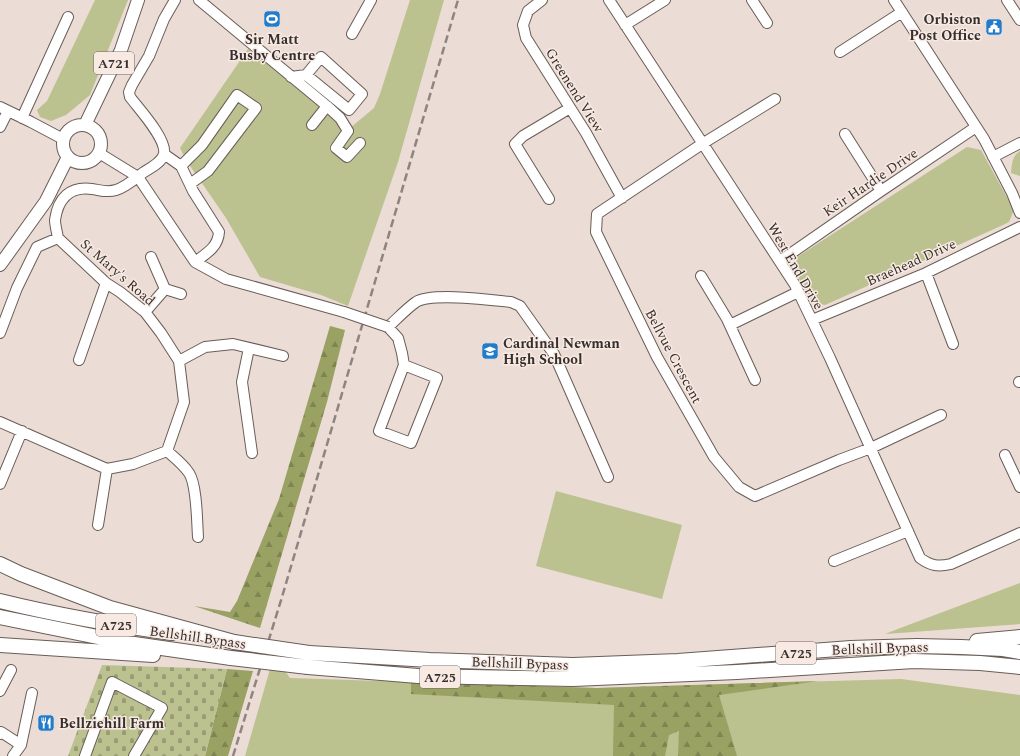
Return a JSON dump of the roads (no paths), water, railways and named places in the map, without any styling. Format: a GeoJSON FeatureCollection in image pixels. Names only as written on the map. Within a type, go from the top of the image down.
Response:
{"type":"FeatureCollection","features":[{"type":"Feature","properties":{"kind":"highway"},"geometry":{"type":"LineString","coordinates":[[0,564],[21,574],[110,608],[234,642]]}},
{"type":"Feature","properties":{"kind":"highway","name":"Bellshill Bypass"},"geometry":{"type":"LineString","coordinates":[[0,601],[36,610],[115,625],[309,653],[430,660],[573,665],[678,661],[851,648],[917,646],[961,646],[1004,649],[1020,652]]}},
{"type":"Feature","properties":{"kind":"highway","name":"Bellshill Bypass"},"geometry":{"type":"LineString","coordinates":[[0,617],[127,643],[228,658],[308,667],[418,676],[573,679],[737,672],[914,661],[980,663],[1020,668]]}},
{"type":"Feature","properties":{"kind":"highway"},"geometry":{"type":"LineString","coordinates":[[917,646],[1020,637]]}},
{"type":"Feature","properties":{"kind":"highway"},"geometry":{"type":"LineString","coordinates":[[0,644],[129,654],[228,658]]}},
{"type":"Feature","properties":{"kind":"main road","name":"A721"},"geometry":{"type":"LineString","coordinates":[[85,125],[121,50],[138,0]]}},
{"type":"Feature","properties":{"kind":"main road"},"geometry":{"type":"LineString","coordinates":[[78,125],[91,127],[98,134],[101,141],[99,153],[85,163],[78,163],[68,157],[63,147],[63,139],[72,127],[78,125]]}},
{"type":"Feature","properties":{"kind":"main road"},"geometry":{"type":"LineString","coordinates":[[0,265],[46,200],[68,157]]}},
{"type":"Feature","properties":{"kind":"street"},"geometry":{"type":"LineString","coordinates":[[0,333],[18,288],[37,247],[58,238],[55,220],[60,204],[66,194],[76,189],[92,189],[102,192],[116,190],[160,162],[164,154],[163,145],[152,124],[130,97],[130,92],[132,85],[149,56],[164,19],[175,0]]}},
{"type":"Feature","properties":{"kind":"street"},"geometry":{"type":"LineString","coordinates":[[199,0],[340,118],[348,131],[336,148],[347,158],[360,143]]}},
{"type":"Feature","properties":{"kind":"street"},"geometry":{"type":"LineString","coordinates":[[352,34],[371,0]]}},
{"type":"Feature","properties":{"kind":"street","name":"Greenend View"},"geometry":{"type":"LineString","coordinates":[[542,0],[528,11],[523,25],[526,38],[570,108],[622,198]]}},
{"type":"Feature","properties":{"kind":"street","name":"West End Drive"},"geometry":{"type":"LineString","coordinates":[[609,0],[780,261],[798,292],[830,358],[920,558],[928,564],[942,566],[951,564],[1020,533]]}},
{"type":"Feature","properties":{"kind":"street"},"geometry":{"type":"LineString","coordinates":[[625,25],[665,0]]}},
{"type":"Feature","properties":{"kind":"street"},"geometry":{"type":"LineString","coordinates":[[752,0],[767,23]]}},
{"type":"Feature","properties":{"kind":"street"},"geometry":{"type":"LineString","coordinates":[[894,0],[1016,191],[1020,213]]}},
{"type":"Feature","properties":{"kind":"street"},"geometry":{"type":"LineString","coordinates":[[1006,0],[1020,20]]}},
{"type":"Feature","properties":{"kind":"street"},"geometry":{"type":"LineString","coordinates":[[840,52],[902,12]]}},
{"type":"Feature","properties":{"kind":"street"},"geometry":{"type":"LineString","coordinates":[[22,118],[68,17]]}},
{"type":"Feature","properties":{"kind":"street"},"geometry":{"type":"LineString","coordinates":[[291,77],[306,76],[349,110],[362,94],[321,57],[306,76]]}},
{"type":"Feature","properties":{"kind":"street"},"geometry":{"type":"LineString","coordinates":[[181,166],[202,146],[237,95],[256,108],[208,171],[190,184]]}},
{"type":"Feature","properties":{"kind":"street","name":"Bellvue Crescent"},"geometry":{"type":"LineString","coordinates":[[775,98],[702,144],[597,214],[596,232],[661,363],[714,457],[739,487],[755,496],[871,448]]}},
{"type":"Feature","properties":{"kind":"street"},"geometry":{"type":"LineString","coordinates":[[312,125],[327,106]]}},
{"type":"Feature","properties":{"kind":"street"},"geometry":{"type":"LineString","coordinates":[[549,199],[515,144],[523,136],[570,108]]}},
{"type":"Feature","properties":{"kind":"street"},"geometry":{"type":"LineString","coordinates":[[0,127],[4,109],[63,139]]}},
{"type":"Feature","properties":{"kind":"street","name":"Keir Hardie Drive"},"geometry":{"type":"LineString","coordinates":[[780,261],[881,191],[976,128]]}},
{"type":"Feature","properties":{"kind":"street"},"geometry":{"type":"LineString","coordinates":[[845,134],[881,191]]}},
{"type":"Feature","properties":{"kind":"street"},"geometry":{"type":"LineString","coordinates":[[993,157],[1020,143]]}},
{"type":"Feature","properties":{"kind":"street"},"geometry":{"type":"LineString","coordinates":[[99,153],[138,177],[195,262],[226,279],[388,326],[398,338],[404,365],[379,431],[411,443],[437,378],[404,365]]}},
{"type":"Feature","properties":{"kind":"street"},"geometry":{"type":"LineString","coordinates":[[164,154],[181,166],[219,232],[215,245],[209,252],[195,262]]}},
{"type":"Feature","properties":{"kind":"street","name":"Braehead Drive"},"geometry":{"type":"LineString","coordinates":[[812,320],[926,273],[1020,227]]}},
{"type":"Feature","properties":{"kind":"street","name":"St Mary's Road"},"geometry":{"type":"LineString","coordinates":[[58,238],[106,283],[120,292],[144,312],[161,332],[179,361],[184,402],[167,451]]}},
{"type":"Feature","properties":{"kind":"street"},"geometry":{"type":"LineString","coordinates":[[151,257],[165,289],[181,294]]}},
{"type":"Feature","properties":{"kind":"street"},"geometry":{"type":"LineString","coordinates":[[926,273],[953,344]]}},
{"type":"Feature","properties":{"kind":"street"},"geometry":{"type":"LineString","coordinates":[[700,276],[730,325],[754,380]]}},
{"type":"Feature","properties":{"kind":"street"},"geometry":{"type":"LineString","coordinates":[[79,360],[106,283]]}},
{"type":"Feature","properties":{"kind":"street"},"geometry":{"type":"LineString","coordinates":[[144,312],[165,289]]}},
{"type":"Feature","properties":{"kind":"street"},"geometry":{"type":"LineString","coordinates":[[730,325],[798,292]]}},
{"type":"Feature","properties":{"kind":"street"},"geometry":{"type":"LineString","coordinates":[[388,326],[417,301],[430,298],[502,301],[511,302],[520,306],[554,354],[608,477]]}},
{"type":"Feature","properties":{"kind":"street"},"geometry":{"type":"LineString","coordinates":[[179,361],[205,347],[233,344],[283,356]]}},
{"type":"Feature","properties":{"kind":"street"},"geometry":{"type":"LineString","coordinates":[[249,348],[242,382],[252,453]]}},
{"type":"Feature","properties":{"kind":"street"},"geometry":{"type":"LineString","coordinates":[[871,448],[941,415]]}},
{"type":"Feature","properties":{"kind":"street"},"geometry":{"type":"LineString","coordinates":[[0,422],[107,469],[133,464],[167,451],[190,474],[193,485],[198,537]]}},
{"type":"Feature","properties":{"kind":"street"},"geometry":{"type":"LineString","coordinates":[[0,484],[22,432]]}},
{"type":"Feature","properties":{"kind":"street"},"geometry":{"type":"LineString","coordinates":[[1005,455],[1020,487]]}},
{"type":"Feature","properties":{"kind":"street"},"geometry":{"type":"LineString","coordinates":[[98,525],[107,469]]}},
{"type":"Feature","properties":{"kind":"street"},"geometry":{"type":"LineString","coordinates":[[834,561],[908,531]]}},
{"type":"Feature","properties":{"kind":"street"},"geometry":{"type":"LineString","coordinates":[[1,687],[11,670]]}},
{"type":"Feature","properties":{"kind":"street"},"geometry":{"type":"LineString","coordinates":[[85,756],[112,682],[162,708],[134,756]]}},
{"type":"Feature","properties":{"kind":"street"},"geometry":{"type":"LineString","coordinates":[[13,756],[21,745],[32,693]]}},
{"type":"Feature","properties":{"kind":"street"},"geometry":{"type":"LineString","coordinates":[[0,734],[1,732],[21,745]]}},
{"type":"Feature","properties":{"kind":"railway"},"geometry":{"type":"LineString","coordinates":[[233,756],[282,597],[458,0]]}},
{"type":"Feature","properties":{"kind":"place","name":"Sir Matt Busby Centre"},"geometry":{"type":"Point","coordinates":[272,19]}},
{"type":"Feature","properties":{"kind":"place","name":"Orbiston Post Office"},"geometry":{"type":"Point","coordinates":[994,27]}},
{"type":"Feature","properties":{"kind":"place","name":"Cardinal Newman High School"},"geometry":{"type":"Point","coordinates":[490,351]}},
{"type":"Feature","properties":{"kind":"place","name":"Bellziehill Farm"},"geometry":{"type":"Point","coordinates":[46,723]}}]}
